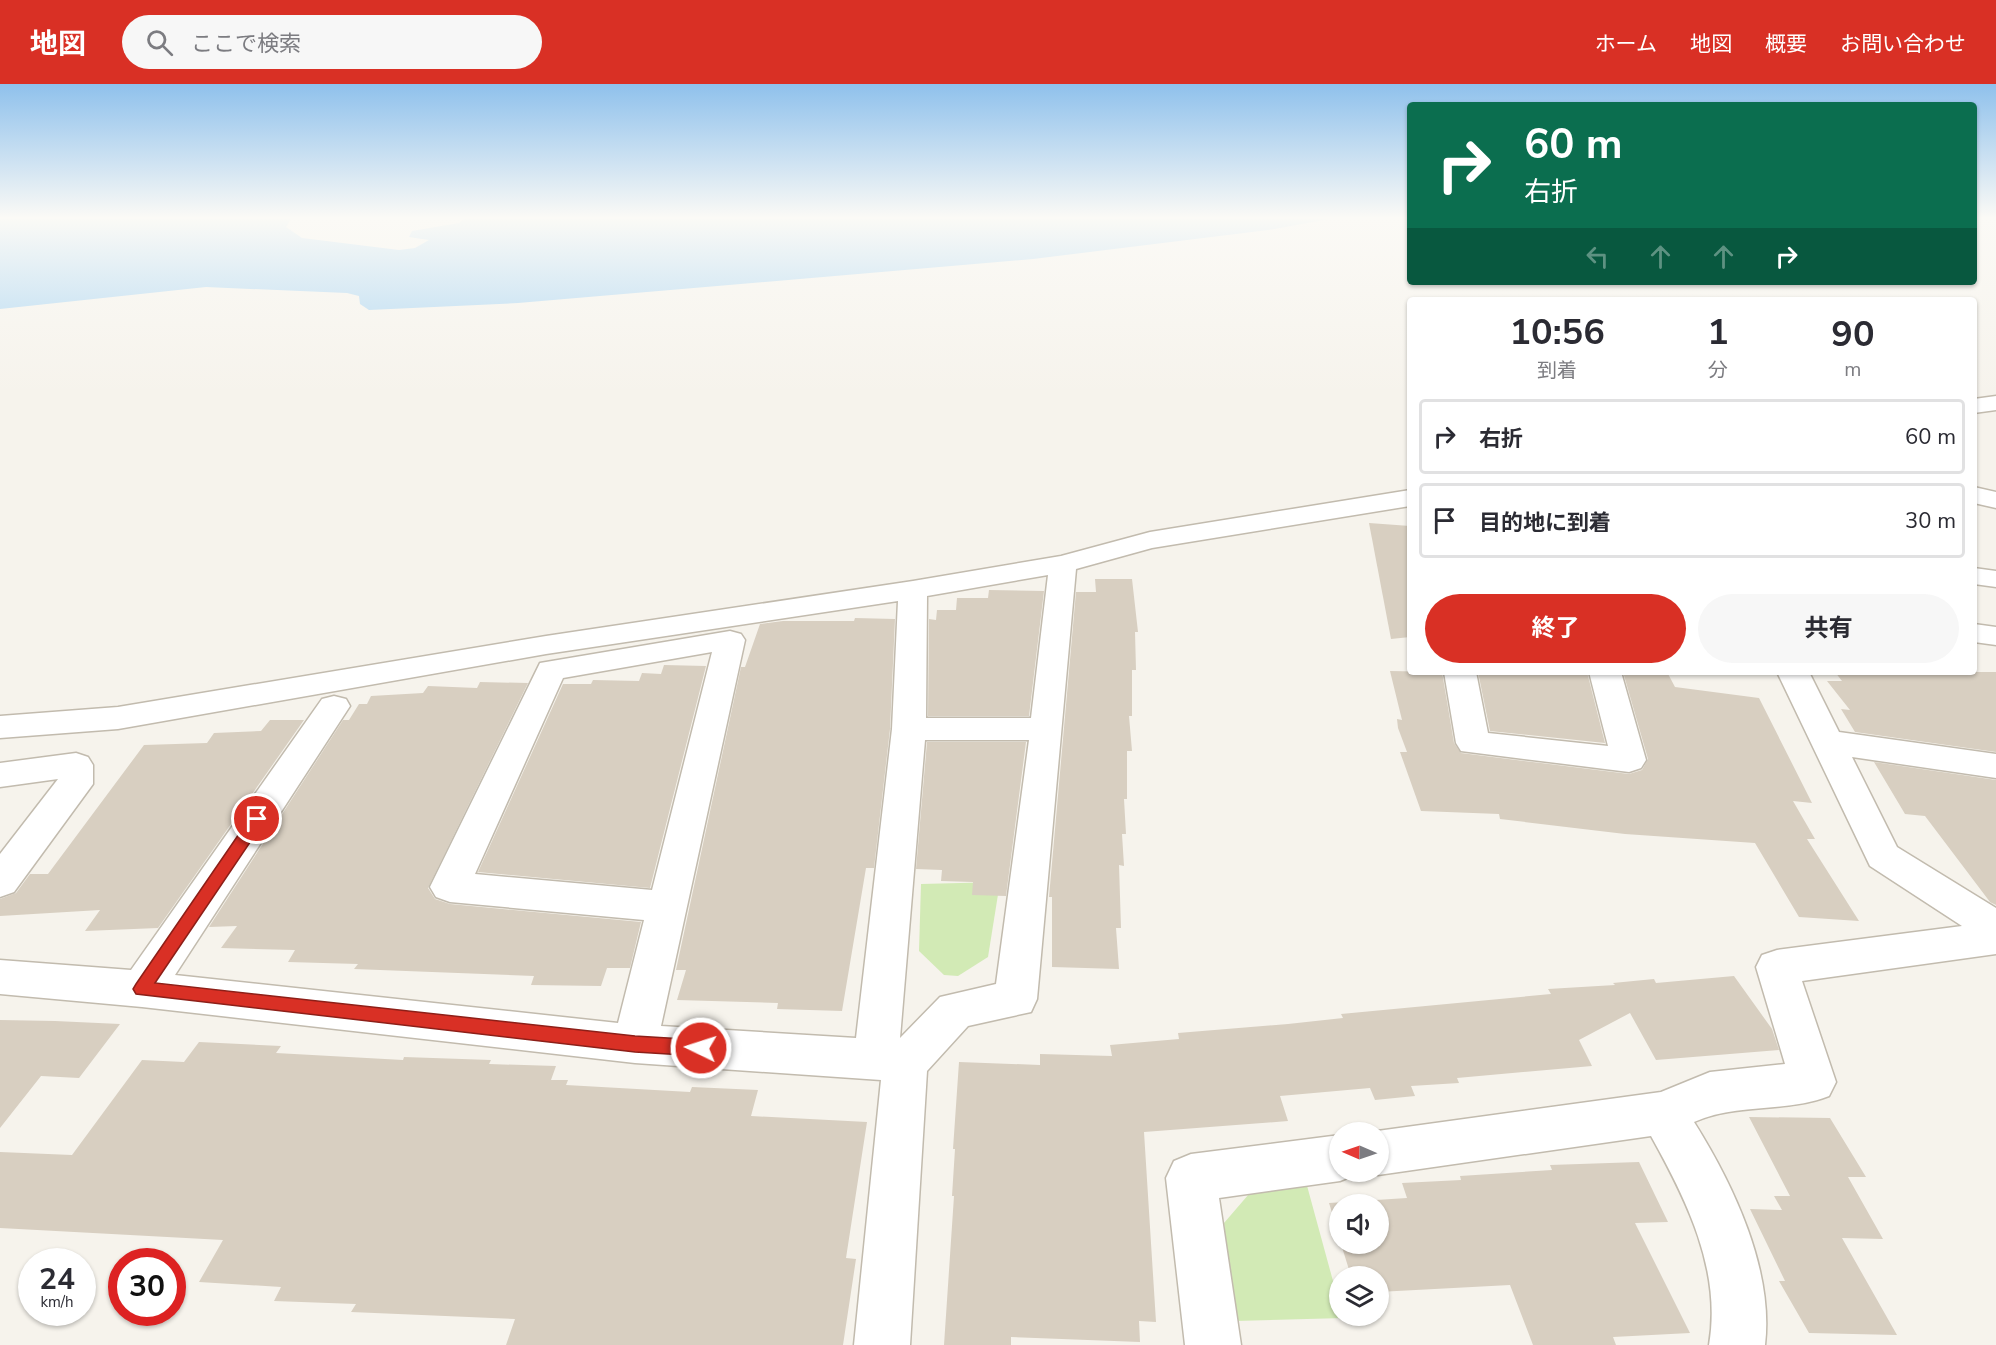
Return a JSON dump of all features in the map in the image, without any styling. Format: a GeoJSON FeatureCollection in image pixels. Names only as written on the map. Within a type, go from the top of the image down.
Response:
{"type":"FeatureCollection","features":[{"type":"Feature","properties":{"kind":"street"},"geometry":{"type":"LineString","coordinates":[[1977,406],[1996,403]]}},
{"type":"Feature","properties":{"kind":"street"},"geometry":{"type":"LineString","coordinates":[[1977,496],[1996,500]]}},
{"type":"Feature","properties":{"kind":"street"},"geometry":{"type":"LineString","coordinates":[[549,658],[1063,564],[1149,540],[1407,498]]}},
{"type":"Feature","properties":{"kind":"street"},"geometry":{"type":"LineString","coordinates":[[0,977],[142,989],[635,1044],[891,1062],[955,1010],[1016,999],[1047,729],[1063,564]]}},
{"type":"Feature","properties":{"kind":"street"},"geometry":{"type":"LineString","coordinates":[[1977,576],[1996,579]]}},
{"type":"Feature","properties":{"kind":"street"},"geometry":{"type":"LineString","coordinates":[[882,1345],[891,1062],[909,729],[913,590]]}},
{"type":"Feature","properties":{"kind":"street"},"geometry":{"type":"LineString","coordinates":[[1977,633],[1996,636]]}},
{"type":"Feature","properties":{"kind":"street"},"geometry":{"type":"LineString","coordinates":[[0,727],[118,718],[549,658],[730,640],[635,1044]]}},
{"type":"Feature","properties":{"kind":"street"},"geometry":{"type":"LineString","coordinates":[[549,658],[450,887],[668,907]]}},
{"type":"Feature","properties":{"kind":"street"},"geometry":{"type":"LineString","coordinates":[[1461,675],[1473,743],[1629,760],[1606,675]]}},
{"type":"Feature","properties":{"kind":"street"},"geometry":{"type":"LineString","coordinates":[[1794,675],[1883,856],[1996,928]]}},
{"type":"Feature","properties":{"kind":"street"},"geometry":{"type":"LineString","coordinates":[[142,989],[334,706]]}},
{"type":"Feature","properties":{"kind":"street"},"geometry":{"type":"LineString","coordinates":[[909,729],[1047,729]]}},
{"type":"Feature","properties":{"kind":"street"},"geometry":{"type":"LineString","coordinates":[[1827,742],[1996,766]]}},
{"type":"Feature","properties":{"kind":"street"},"geometry":{"type":"LineString","coordinates":[[0,775],[76,765],[75,784],[0,882]]}},
{"type":"Feature","properties":{"kind":"street"},"geometry":{"type":"LineString","coordinates":[[1389,1150],[1663,1113],[1710,1093],[1813,1082],[1777,967],[1996,938]]}},
{"type":"Feature","properties":{"kind":"street"},"geometry":{"type":"LineString","coordinates":[[1663,1113],[1707,1191],[1736,1283],[1741,1332],[1737,1345]]}},
{"type":"Feature","properties":{"kind":"street"},"geometry":{"type":"LineString","coordinates":[[1213,1345],[1191,1178],[1329,1159]]}},
{"type":"Feature","properties":{"kind":"green space"},"geometry":{"type":"Polygon","coordinates":[[[1000,882],[988,957],[958,976],[944,975],[919,951],[921,884],[1000,882]]]}},
{"type":"Feature","properties":{"kind":"green space"},"geometry":{"type":"Polygon","coordinates":[[[1306,1182],[1329,1266],[1329,1318],[1235,1321],[1224,1223],[1255,1187],[1306,1182]]]}},
{"type":"Feature","properties":{"kind":"water"},"geometry":{"type":"Polygon","coordinates":[[[0,278],[812,278],[518,303],[369,310],[360,304],[359,296],[347,293],[206,287],[0,309],[0,278]]]}},
{"type":"Feature","properties":{"kind":"building"},"geometry":{"type":"Polygon","coordinates":[[[1369,523],[1407,526],[1407,637],[1391,639],[1369,523]]]}},
{"type":"Feature","properties":{"kind":"building"},"geometry":{"type":"Polygon","coordinates":[[[1095,579],[1132,579],[1138,632],[1135,632],[1136,670],[1132,670],[1132,716],[1129,716],[1132,751],[1127,751],[1127,799],[1124,799],[1126,834],[1122,834],[1124,866],[1119,865],[1121,928],[1116,928],[1119,969],[1052,967],[1052,897],[1049,897],[1076,592],[1096,592],[1095,579]]]}},
{"type":"Feature","properties":{"kind":"building"},"geometry":{"type":"Polygon","coordinates":[[[989,590],[1044,591],[1029,716],[928,716],[929,619],[936,620],[937,610],[956,610],[957,598],[988,598],[989,590]]]}},
{"type":"Feature","properties":{"kind":"building"},"geometry":{"type":"Polygon","coordinates":[[[855,618],[895,619],[890,729],[874,868],[866,868],[842,1011],[777,1009],[778,1003],[677,1000],[686,970],[676,970],[741,667],[745,667],[760,624],[783,621],[854,621],[855,618]]]}},
{"type":"Feature","properties":{"kind":"building"},"geometry":{"type":"Polygon","coordinates":[[[664,665],[706,666],[650,888],[478,872],[563,684],[591,684],[593,680],[639,681],[642,673],[661,674],[664,665]]]}},
{"type":"Feature","properties":{"kind":"building"},"geometry":{"type":"Polygon","coordinates":[[[1390,671],[1407,671],[1407,675],[1443,675],[1454,743],[1461,753],[1629,774],[1642,770],[1648,759],[1624,675],[1669,675],[1675,687],[1759,698],[1812,803],[1793,801],[1815,839],[1807,839],[1859,921],[1799,917],[1755,843],[1625,834],[1500,819],[1499,814],[1421,811],[1400,752],[1407,752],[1398,728],[1397,719],[1402,720],[1390,671]]]}},
{"type":"Feature","properties":{"kind":"building"},"geometry":{"type":"Polygon","coordinates":[[[1977,672],[1996,672],[1996,752],[1855,732],[1841,709],[1850,710],[1827,681],[1842,681],[1837,675],[1977,675],[1977,672]]]}},
{"type":"Feature","properties":{"kind":"building"},"geometry":{"type":"Polygon","coordinates":[[[1479,675],[1588,675],[1605,743],[1490,731],[1479,675]]]}},
{"type":"Feature","properties":{"kind":"building"},"geometry":{"type":"Polygon","coordinates":[[[480,682],[528,683],[428,888],[435,899],[450,904],[641,922],[630,968],[607,968],[601,986],[531,985],[534,976],[354,969],[358,964],[288,962],[295,950],[221,948],[237,926],[209,927],[343,720],[349,720],[359,704],[367,704],[371,696],[423,693],[428,686],[477,688],[480,682]]]}},
{"type":"Feature","properties":{"kind":"building"},"geometry":{"type":"Polygon","coordinates":[[[270,720],[304,720],[158,928],[85,931],[100,910],[0,916],[0,899],[16,893],[30,874],[48,874],[144,745],[207,743],[214,733],[261,731],[270,720]]]}},
{"type":"Feature","properties":{"kind":"building"},"geometry":{"type":"Polygon","coordinates":[[[927,742],[1026,742],[1006,896],[972,895],[973,882],[941,881],[942,870],[916,869],[927,742]]]}},
{"type":"Feature","properties":{"kind":"building"},"geometry":{"type":"Polygon","coordinates":[[[1874,762],[1996,780],[1996,905],[1990,902],[1925,816],[1905,814],[1874,762]]]}},
{"type":"Feature","properties":{"kind":"building"},"geometry":{"type":"Polygon","coordinates":[[[1734,976],[1772,1029],[1779,1050],[1656,1060],[1630,1013],[1579,1040],[1592,1066],[1457,1078],[1459,1083],[1411,1086],[1415,1096],[1375,1100],[1370,1088],[1280,1096],[1288,1121],[1144,1132],[1156,1322],[1139,1321],[1140,1342],[1011,1337],[1011,1345],[944,1345],[954,1196],[952,1196],[955,1149],[953,1149],[959,1062],[1040,1065],[1040,1054],[1112,1056],[1110,1045],[1179,1039],[1178,1033],[1288,1024],[1343,1018],[1341,1014],[1551,994],[1548,989],[1615,985],[1613,983],[1654,979],[1656,983],[1734,976]]]}},
{"type":"Feature","properties":{"kind":"building"},"geometry":{"type":"Polygon","coordinates":[[[0,1020],[120,1024],[79,1078],[41,1076],[0,1128],[0,1020]]]}},
{"type":"Feature","properties":{"kind":"building"},"geometry":{"type":"Polygon","coordinates":[[[199,1042],[281,1046],[276,1053],[403,1060],[404,1057],[491,1060],[489,1064],[556,1066],[551,1080],[568,1080],[566,1085],[690,1092],[692,1087],[758,1090],[751,1116],[867,1122],[846,1258],[856,1259],[843,1345],[506,1345],[515,1319],[351,1312],[356,1304],[274,1301],[281,1287],[199,1282],[223,1240],[0,1228],[0,1152],[72,1155],[142,1060],[184,1062],[199,1042]]]}},
{"type":"Feature","properties":{"kind":"building"},"geometry":{"type":"Polygon","coordinates":[[[1749,1117],[1830,1118],[1866,1177],[1848,1177],[1883,1239],[1842,1238],[1897,1335],[1809,1333],[1779,1281],[1785,1281],[1750,1209],[1782,1210],[1774,1196],[1790,1196],[1749,1117]]]}},
{"type":"Feature","properties":{"kind":"building"},"geometry":{"type":"Polygon","coordinates":[[[1639,1162],[1668,1222],[1635,1223],[1690,1333],[1613,1337],[1616,1345],[1533,1345],[1510,1285],[1389,1291],[1389,1266],[1348,1266],[1344,1254],[1389,1254],[1389,1199],[1407,1198],[1402,1183],[1461,1180],[1460,1176],[1552,1170],[1550,1165],[1639,1162]]]}},
{"type":"Feature","properties":{"kind":"route"},"geometry":{"type":"LineString","coordinates":[[257,819],[142,989],[635,1044],[701,1048]]}}]}
